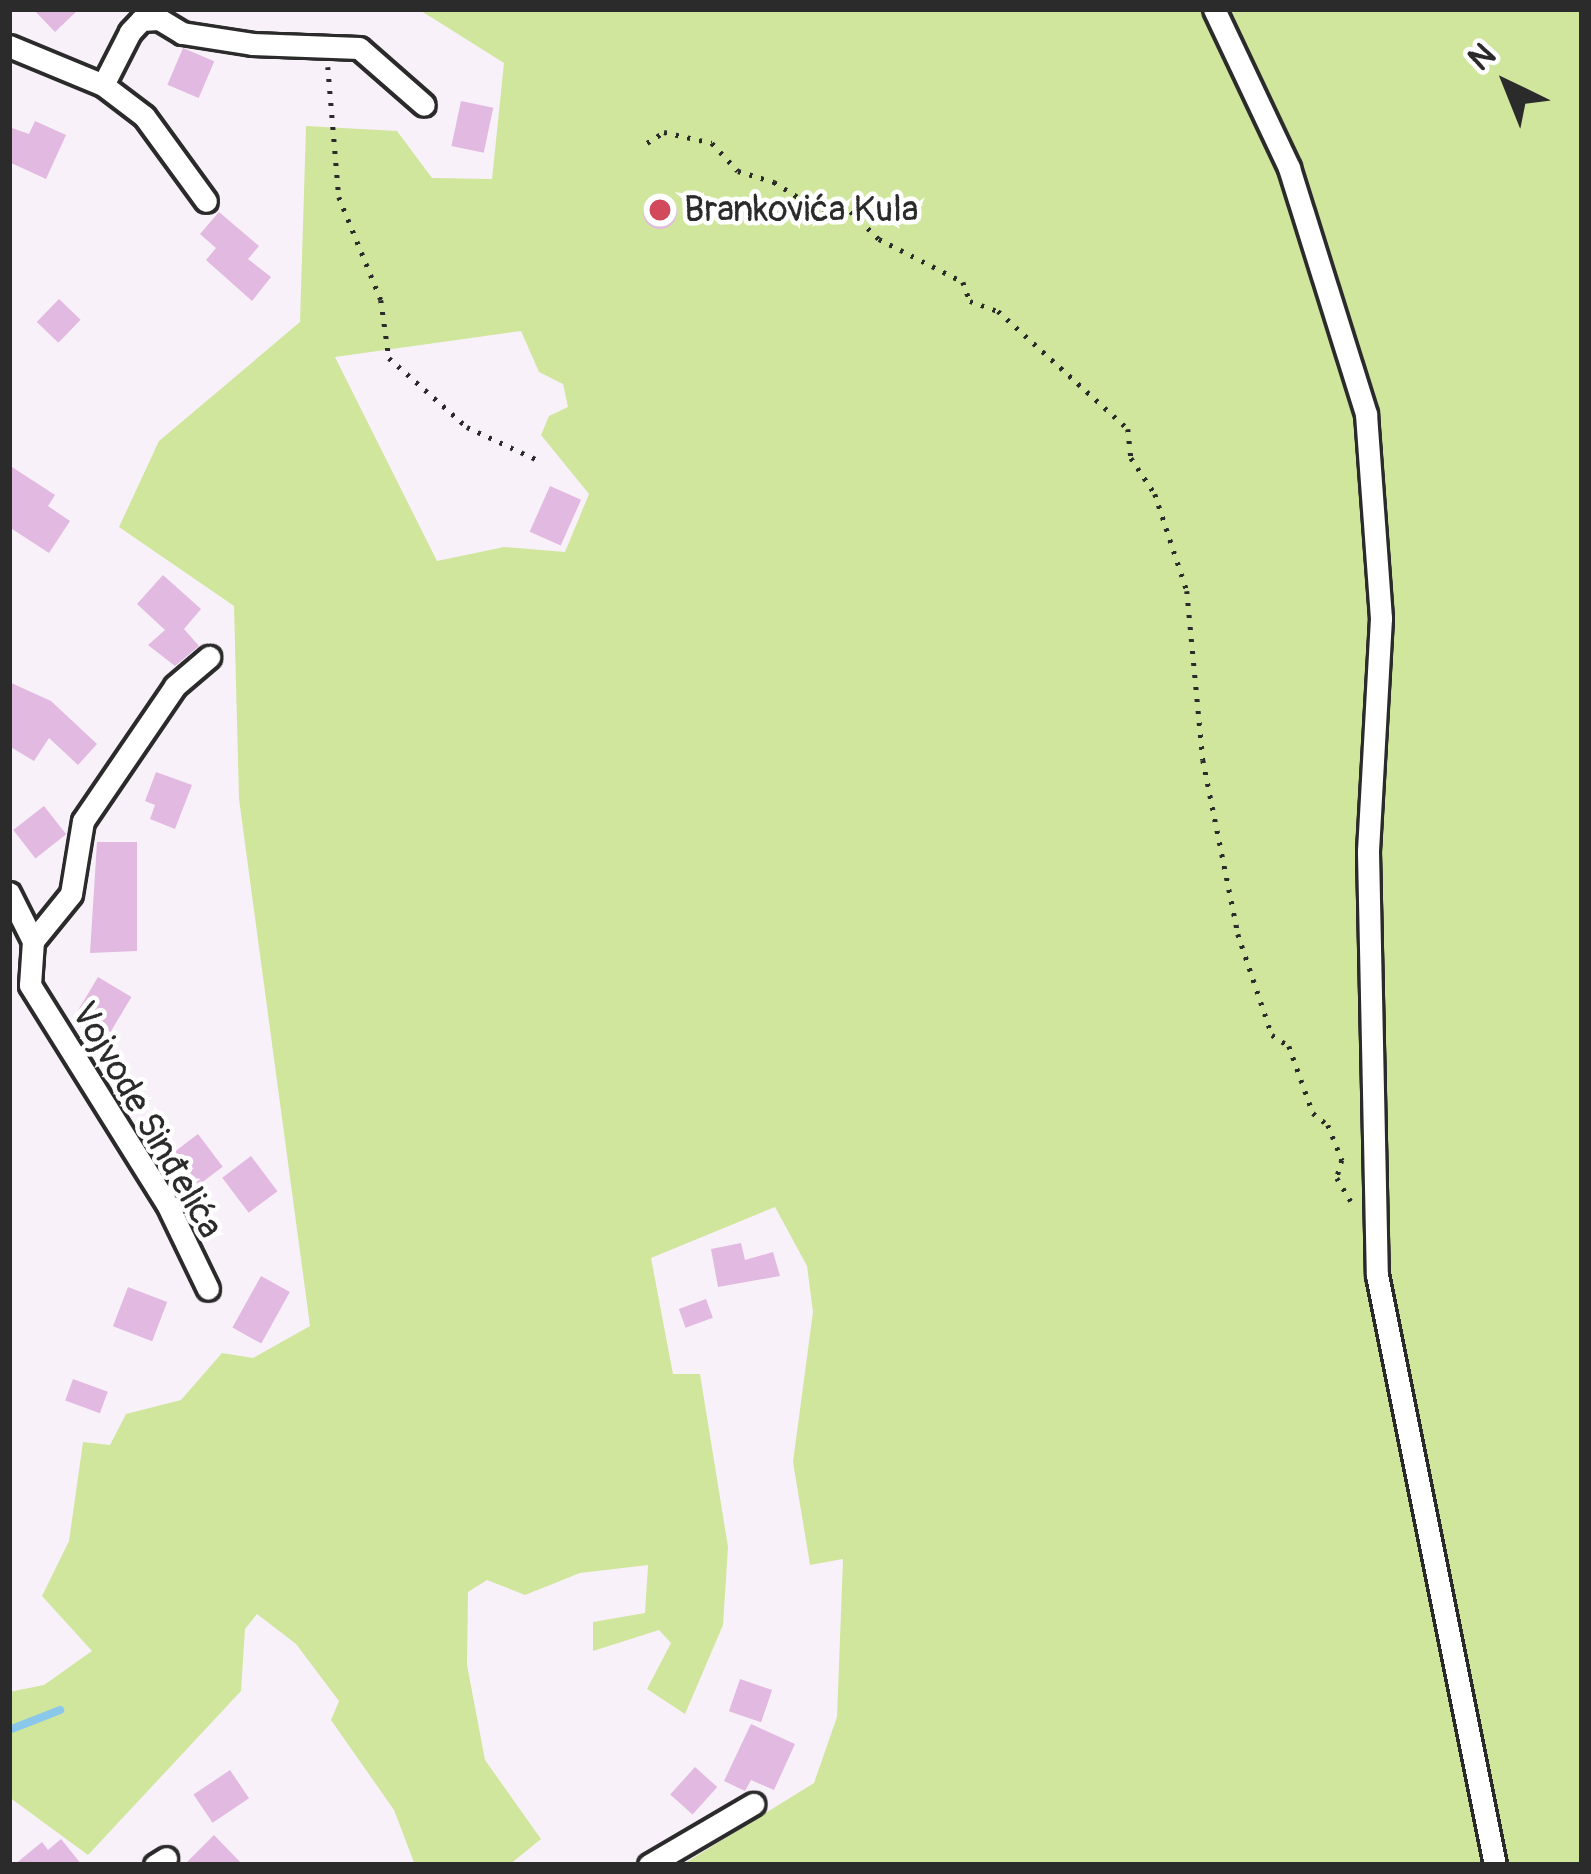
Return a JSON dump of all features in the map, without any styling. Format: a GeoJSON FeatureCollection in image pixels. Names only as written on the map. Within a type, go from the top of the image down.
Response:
{"type":"FeatureCollection","features":[{"type":"Feature","properties":{"kind":"street"},"geometry":{"type":"LineString","coordinates":[[1214,9],[1289,168],[1366,414],[1381,618],[1368,852],[1377,1275],[1495,1865]]}},
{"type":"Feature","properties":{"kind":"street"},"geometry":{"type":"LineString","coordinates":[[103,86],[141,20],[159,19],[182,33],[359,48],[424,105]]}},
{"type":"Feature","properties":{"kind":"street"},"geometry":{"type":"LineString","coordinates":[[9,46],[103,86],[144,116],[206,201]]}},
{"type":"Feature","properties":{"kind":"street"},"geometry":{"type":"LineString","coordinates":[[9,893],[33,941],[71,894],[83,821],[175,686],[209,657]]}},
{"type":"Feature","properties":{"kind":"street","name":"Vojvode Sinđelića"},"geometry":{"type":"LineString","coordinates":[[33,941],[19,985],[167,1204],[208,1289]]}},
{"type":"Feature","properties":{"kind":"street"},"geometry":{"type":"LineString","coordinates":[[649,1865],[753,1804]]}},
{"type":"Feature","properties":{"kind":"path"},"geometry":{"type":"LineString","coordinates":[[315,47],[330,74],[339,197],[381,300],[389,358],[467,427],[542,462]]}},
{"type":"Feature","properties":{"kind":"path"},"geometry":{"type":"LineString","coordinates":[[647,143],[664,132],[691,136],[712,143],[738,171],[774,182],[823,213],[842,202],[879,239],[963,282],[970,301],[998,311],[1128,429],[1131,458],[1155,494],[1187,591],[1204,760],[1238,934],[1272,1035],[1289,1046],[1313,1113],[1328,1125],[1342,1160],[1337,1178],[1355,1208]]}},
{"type":"Feature","properties":{"kind":"green space"},"geometry":{"type":"Polygon","coordinates":[[[418,9],[1210,9],[1286,169],[1363,415],[1378,618],[1373,1276],[1491,1865],[682,1865],[814,1783],[837,1717],[843,1559],[810,1565],[793,1462],[813,1312],[807,1266],[775,1207],[651,1258],[673,1374],[700,1374],[728,1547],[723,1625],[685,1714],[647,1689],[671,1643],[659,1630],[593,1651],[593,1622],[645,1613],[648,1565],[580,1573],[525,1595],[487,1580],[468,1592],[467,1665],[485,1760],[541,1839],[509,1865],[415,1865],[394,1810],[331,1720],[339,1701],[296,1644],[257,1614],[245,1629],[241,1691],[88,1855],[9,1797],[9,1692],[44,1685],[92,1651],[42,1596],[69,1541],[83,1442],[110,1445],[126,1414],[181,1400],[222,1353],[253,1358],[310,1326],[239,799],[234,606],[119,527],[159,441],[300,322],[306,126],[397,131],[432,178],[492,179],[504,63],[418,9]],[[521,331],[335,357],[437,561],[504,547],[565,552],[589,494],[541,435],[549,416],[568,407],[563,384],[539,372],[521,331]]]}},
{"type":"Feature","properties":{"kind":"green space"},"geometry":{"type":"Polygon","coordinates":[[[1217,9],[1582,9],[1582,1865],[1498,1865],[1380,1275],[1370,414],[1341,317],[1217,9]]]}},
{"type":"Feature","properties":{"kind":"building"},"geometry":{"type":"Polygon","coordinates":[[[33,9],[79,9],[55,32],[33,9]]]}},
{"type":"Feature","properties":{"kind":"building"},"geometry":{"type":"Polygon","coordinates":[[[183,48],[214,61],[199,98],[167,85],[183,48]]]}},
{"type":"Feature","properties":{"kind":"building"},"geometry":{"type":"Polygon","coordinates":[[[461,101],[493,108],[484,153],[451,146],[461,101]]]}},
{"type":"Feature","properties":{"kind":"building"},"geometry":{"type":"Polygon","coordinates":[[[35,121],[66,135],[46,179],[9,162],[9,127],[29,134],[35,121]]]}},
{"type":"Feature","properties":{"kind":"building","name":"Brankovića Kula"},"geometry":{"type":"Polygon","coordinates":[[[660,195],[672,200],[677,212],[672,224],[660,229],[648,224],[643,212],[648,200],[660,195]]]}},
{"type":"Feature","properties":{"kind":"building"},"geometry":{"type":"Polygon","coordinates":[[[219,212],[259,246],[248,259],[271,277],[252,301],[206,260],[216,248],[200,234],[219,212]]]}},
{"type":"Feature","properties":{"kind":"building"},"geometry":{"type":"Polygon","coordinates":[[[59,299],[81,320],[58,343],[37,322],[59,299]]]}},
{"type":"Feature","properties":{"kind":"building"},"geometry":{"type":"Polygon","coordinates":[[[9,465],[55,495],[48,506],[70,521],[49,553],[9,527],[9,465]]]}},
{"type":"Feature","properties":{"kind":"building"},"geometry":{"type":"Polygon","coordinates":[[[550,486],[581,500],[561,546],[530,532],[550,486]]]}},
{"type":"Feature","properties":{"kind":"building"},"geometry":{"type":"Polygon","coordinates":[[[163,575],[201,609],[184,629],[199,646],[175,666],[148,645],[165,630],[137,604],[163,575]]]}},
{"type":"Feature","properties":{"kind":"building"},"geometry":{"type":"Polygon","coordinates":[[[9,682],[51,701],[97,744],[78,765],[49,738],[34,761],[9,746],[9,682]]]}},
{"type":"Feature","properties":{"kind":"building"},"geometry":{"type":"Polygon","coordinates":[[[156,772],[192,785],[175,829],[150,819],[155,805],[145,801],[156,772]]]}},
{"type":"Feature","properties":{"kind":"building"},"geometry":{"type":"Polygon","coordinates":[[[44,806],[66,834],[35,858],[13,830],[44,806]]]}},
{"type":"Feature","properties":{"kind":"building"},"geometry":{"type":"Polygon","coordinates":[[[97,842],[137,842],[137,951],[90,953],[97,842]]]}},
{"type":"Feature","properties":{"kind":"building"},"geometry":{"type":"Polygon","coordinates":[[[98,977],[131,997],[110,1032],[77,1012],[98,977]]]}},
{"type":"Feature","properties":{"kind":"building"},"geometry":{"type":"Polygon","coordinates":[[[198,1134],[223,1167],[190,1191],[165,1159],[198,1134]]]}},
{"type":"Feature","properties":{"kind":"building"},"geometry":{"type":"Polygon","coordinates":[[[251,1156],[277,1191],[249,1213],[222,1178],[251,1156]]]}},
{"type":"Feature","properties":{"kind":"building"},"geometry":{"type":"Polygon","coordinates":[[[741,1243],[745,1260],[773,1252],[780,1276],[718,1287],[711,1249],[741,1243]]]}},
{"type":"Feature","properties":{"kind":"building"},"geometry":{"type":"Polygon","coordinates":[[[261,1276],[290,1292],[261,1344],[232,1328],[261,1276]]]}},
{"type":"Feature","properties":{"kind":"building"},"geometry":{"type":"Polygon","coordinates":[[[128,1287],[167,1302],[152,1341],[113,1326],[128,1287]]]}},
{"type":"Feature","properties":{"kind":"building"},"geometry":{"type":"Polygon","coordinates":[[[706,1299],[713,1318],[686,1328],[679,1309],[706,1299]]]}},
{"type":"Feature","properties":{"kind":"building"},"geometry":{"type":"Polygon","coordinates":[[[73,1379],[108,1392],[100,1413],[65,1401],[73,1379]]]}},
{"type":"Feature","properties":{"kind":"building"},"geometry":{"type":"Polygon","coordinates":[[[740,1679],[772,1690],[761,1722],[729,1711],[740,1679]]]}},
{"type":"Feature","properties":{"kind":"building"},"geometry":{"type":"Polygon","coordinates":[[[751,1724],[795,1744],[774,1790],[751,1780],[745,1791],[724,1781],[751,1724]]]}},
{"type":"Feature","properties":{"kind":"building"},"geometry":{"type":"Polygon","coordinates":[[[695,1767],[717,1787],[693,1815],[670,1794],[695,1767]]]}},
{"type":"Feature","properties":{"kind":"building"},"geometry":{"type":"Polygon","coordinates":[[[230,1770],[249,1798],[213,1823],[194,1795],[230,1770]]]}},
{"type":"Feature","properties":{"kind":"building"},"geometry":{"type":"Polygon","coordinates":[[[214,1835],[243,1865],[184,1865],[214,1835]]]}},
{"type":"Feature","properties":{"kind":"building"},"geometry":{"type":"Polygon","coordinates":[[[61,1839],[82,1865],[14,1865],[42,1842],[48,1850],[61,1839]]]}},
{"type":"Feature","properties":{"kind":"waterway"},"geometry":{"type":"LineString","coordinates":[[9,1730],[60,1710]]}},
{"type":"Feature","properties":{"kind":"place","name":"Brankovića Kula"},"geometry":{"type":"Point","coordinates":[660,210]}}]}
